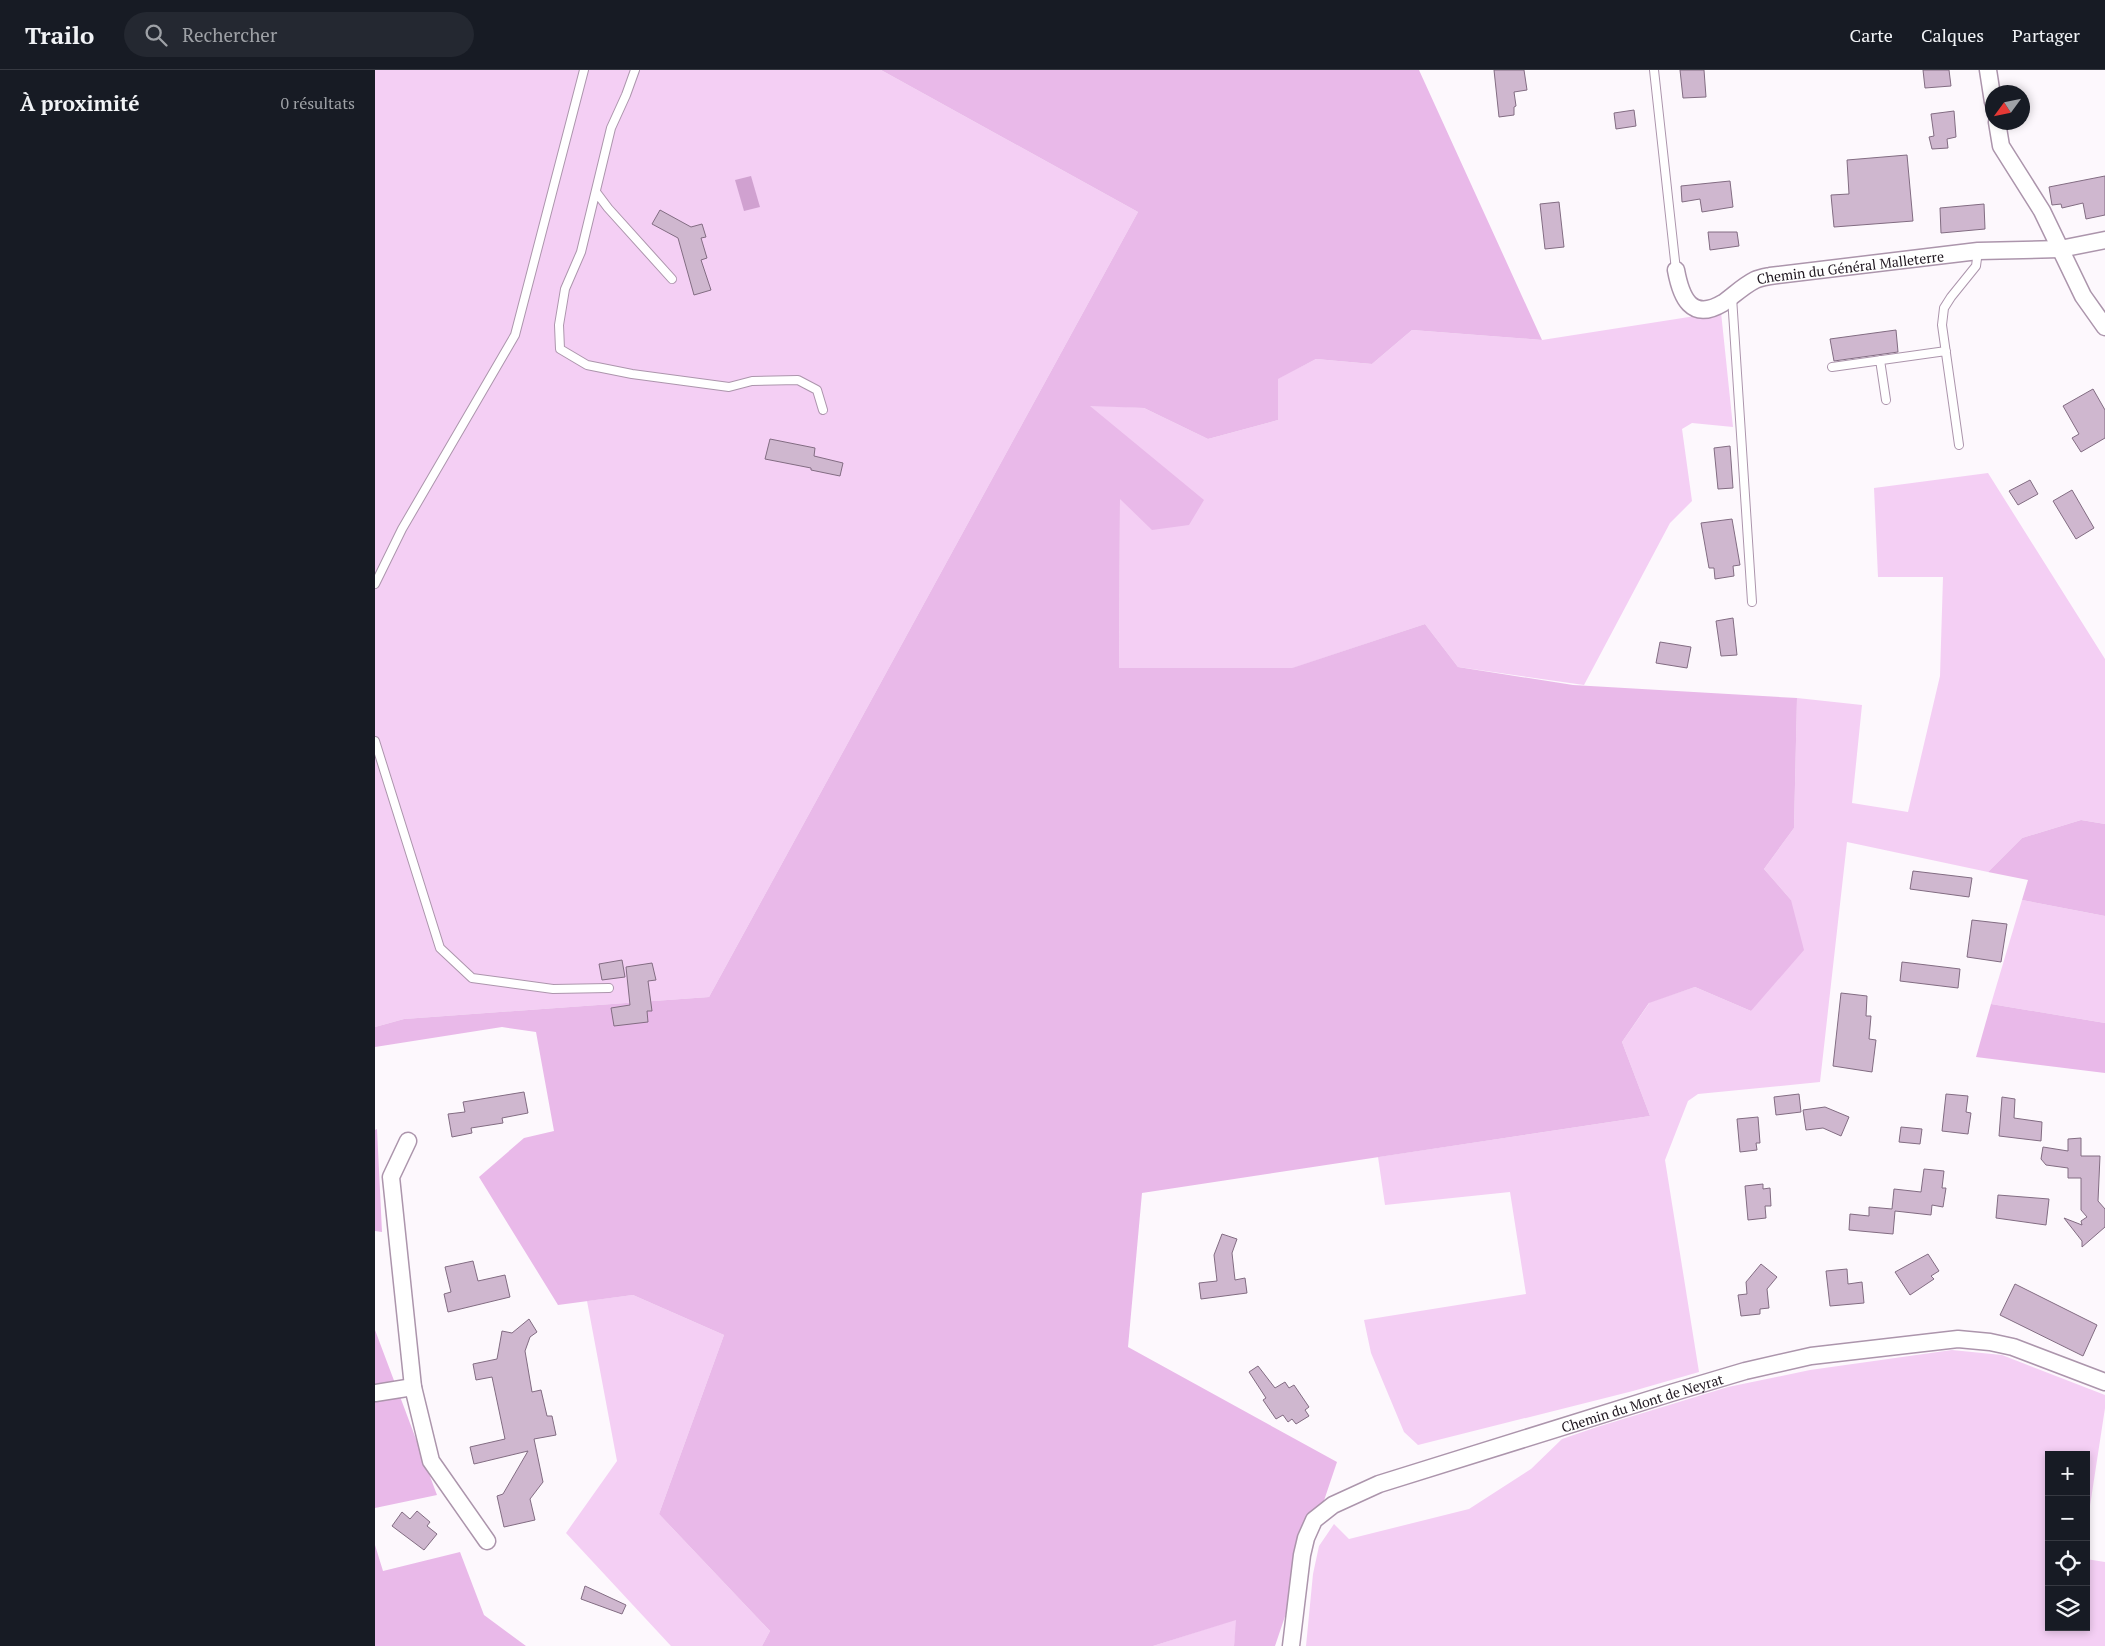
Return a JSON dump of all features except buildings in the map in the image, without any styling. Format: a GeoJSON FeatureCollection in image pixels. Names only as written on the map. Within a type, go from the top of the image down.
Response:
{"type":"FeatureCollection","features":[{"type":"Feature","properties":{"kind":"street"},"geometry":{"type":"LineString","coordinates":[[1988,70],[1990,85]]}},
{"type":"Feature","properties":{"kind":"street"},"geometry":{"type":"LineString","coordinates":[[1998,130],[2001,146],[2042,211],[2083,296],[2105,327]]}},
{"type":"Feature","properties":{"kind":"street","name":"Chemin du Général Malleterre"},"geometry":{"type":"LineString","coordinates":[[1675,270],[1679,290],[1689,305],[1699,310],[1709,309],[1755,280],[1770,276],[1978,251],[2060,249],[2105,240]]}},
{"type":"Feature","properties":{"kind":"street"},"geometry":{"type":"LineString","coordinates":[[408,1142],[391,1177],[413,1387],[431,1461],[487,1541]]}},
{"type":"Feature","properties":{"kind":"street","name":"Chemin du Mont de Neyrat"},"geometry":{"type":"LineString","coordinates":[[1291,1646],[1302,1555],[1306,1538],[1314,1520],[1333,1506],[1379,1484],[1745,1371],[1811,1356],[1958,1339],[1982,1341],[2013,1347],[2105,1382]]}},
{"type":"Feature","properties":{"kind":"street"},"geometry":{"type":"LineString","coordinates":[[375,1393],[413,1387]]}},
{"type":"Feature","properties":{"kind":"lane"},"geometry":{"type":"LineString","coordinates":[[375,584],[402,530],[515,335],[584,70]]}},
{"type":"Feature","properties":{"kind":"lane"},"geometry":{"type":"LineString","coordinates":[[635,70],[611,128],[601,162],[596,192],[581,252],[565,289],[559,325],[561,349],[587,365],[632,374],[729,387],[752,381],[798,380],[817,390],[823,410]]}},
{"type":"Feature","properties":{"kind":"lane"},"geometry":{"type":"LineString","coordinates":[[1654,70],[1675,270]]}},
{"type":"Feature","properties":{"kind":"lane"},"geometry":{"type":"LineString","coordinates":[[596,192],[672,279]]}},
{"type":"Feature","properties":{"kind":"lane"},"geometry":{"type":"LineString","coordinates":[[1959,445],[1942,325],[1944,308],[1976,266],[1978,251]]}},
{"type":"Feature","properties":{"kind":"lane"},"geometry":{"type":"LineString","coordinates":[[1731,296],[1752,602]]}},
{"type":"Feature","properties":{"kind":"lane"},"geometry":{"type":"LineString","coordinates":[[1832,367],[1946,351]]}},
{"type":"Feature","properties":{"kind":"lane"},"geometry":{"type":"LineString","coordinates":[[1881,360],[1886,400]]}},
{"type":"Feature","properties":{"kind":"lane"},"geometry":{"type":"LineString","coordinates":[[375,740],[440,948],[472,978],[553,989],[609,988]]}},
{"type":"Feature","properties":{"kind":"shaded area"},"geometry":{"type":"Polygon","coordinates":[[[375,70],[881,70],[1138,212],[709,997],[404,1019],[375,1027],[375,70]]]}},
{"type":"Feature","properties":{"kind":"shaded area"},"geometry":{"type":"Polygon","coordinates":[[[881,70],[1419,70],[1542,340],[1412,330],[1372,364],[1316,359],[1278,379],[1278,420],[1208,439],[1144,408],[1090,406],[1204,500],[1189,525],[1152,530],[1120,499],[1119,668],[1292,668],[1425,624],[1458,667],[1573,685],[1797,698],[1794,828],[1764,869],[1791,900],[1804,950],[1751,1011],[1695,987],[1649,1003],[1622,1042],[1650,1116],[1142,1193],[1128,1347],[1337,1462],[1275,1646],[1234,1646],[1236,1620],[1153,1646],[762,1646],[770,1631],[659,1514],[724,1335],[633,1295],[558,1305],[479,1177],[524,1138],[554,1131],[536,1032],[502,1027],[375,1047],[375,1027],[404,1019],[709,997],[1138,212],[881,70]]]}},
{"type":"Feature","properties":{"kind":"shaded area"},"geometry":{"type":"Polygon","coordinates":[[[751,176],[760,207],[744,211],[735,180],[751,176]]]}},
{"type":"Feature","properties":{"kind":"shaded area"},"geometry":{"type":"Polygon","coordinates":[[[1721,312],[1733,427],[1692,423],[1682,429],[1692,501],[1670,523],[1584,685],[1458,667],[1425,624],[1293,668],[1119,668],[1120,498],[1089,405],[1144,408],[1208,439],[1278,420],[1277,379],[1316,359],[1372,364],[1412,330],[1542,340],[1721,312]]]}},
{"type":"Feature","properties":{"kind":"shaded area"},"geometry":{"type":"Polygon","coordinates":[[[1988,473],[2105,659],[2105,824],[2081,820],[2022,838],[1988,872],[1847,842],[1820,1082],[1698,1094],[1688,1101],[1665,1160],[1699,1372],[1633,1391],[1418,1445],[1404,1432],[1371,1353],[1364,1320],[1526,1294],[1510,1192],[1385,1205],[1378,1157],[1650,1116],[1622,1042],[1650,1002],[1695,987],[1751,1011],[1791,900],[1764,869],[1794,828],[1797,698],[1862,705],[1852,803],[1908,812],[1940,676],[1943,577],[1878,577],[1874,488],[1988,473]]]}},
{"type":"Feature","properties":{"kind":"shaded area"},"geometry":{"type":"Polygon","coordinates":[[[2081,820],[2105,824],[2105,916],[2022,900],[2028,880],[1988,872],[2022,838],[2081,820]]]}},
{"type":"Feature","properties":{"kind":"shaded area"},"geometry":{"type":"Polygon","coordinates":[[[2022,900],[2105,916],[2105,1023],[1991,1004],[2022,900]]]}},
{"type":"Feature","properties":{"kind":"shaded area"},"geometry":{"type":"Polygon","coordinates":[[[1991,1004],[2105,1023],[2105,1073],[1976,1057],[1991,1004]]]}},
{"type":"Feature","properties":{"kind":"shaded area"},"geometry":{"type":"Polygon","coordinates":[[[377,1129],[382,1232],[375,1231],[375,1130],[377,1129]]]}},
{"type":"Feature","properties":{"kind":"shaded area"},"geometry":{"type":"Polygon","coordinates":[[[633,1295],[724,1335],[659,1514],[770,1631],[762,1646],[671,1646],[566,1533],[617,1461],[587,1301],[633,1295]]]}},
{"type":"Feature","properties":{"kind":"shaded area"},"geometry":{"type":"Polygon","coordinates":[[[375,1330],[437,1495],[375,1508],[375,1330]]]}},
{"type":"Feature","properties":{"kind":"shaded area"},"geometry":{"type":"Polygon","coordinates":[[[1952,1350],[2002,1355],[2105,1395],[2105,1408],[2090,1506],[2090,1451],[2045,1451],[2045,1631],[2090,1631],[2090,1560],[2105,1562],[2105,1646],[1306,1646],[1313,1574],[1319,1546],[1334,1524],[1349,1539],[1469,1509],[1531,1469],[1562,1439],[1728,1387],[1810,1370],[1952,1350]]]}},
{"type":"Feature","properties":{"kind":"shaded area"},"geometry":{"type":"Polygon","coordinates":[[[375,1545],[383,1571],[460,1552],[484,1615],[526,1646],[375,1646],[375,1545]]]}},
{"type":"Feature","properties":{"kind":"shaded area"},"geometry":{"type":"Polygon","coordinates":[[[1237,1619],[1234,1646],[1153,1646],[1237,1619]]]}}]}
